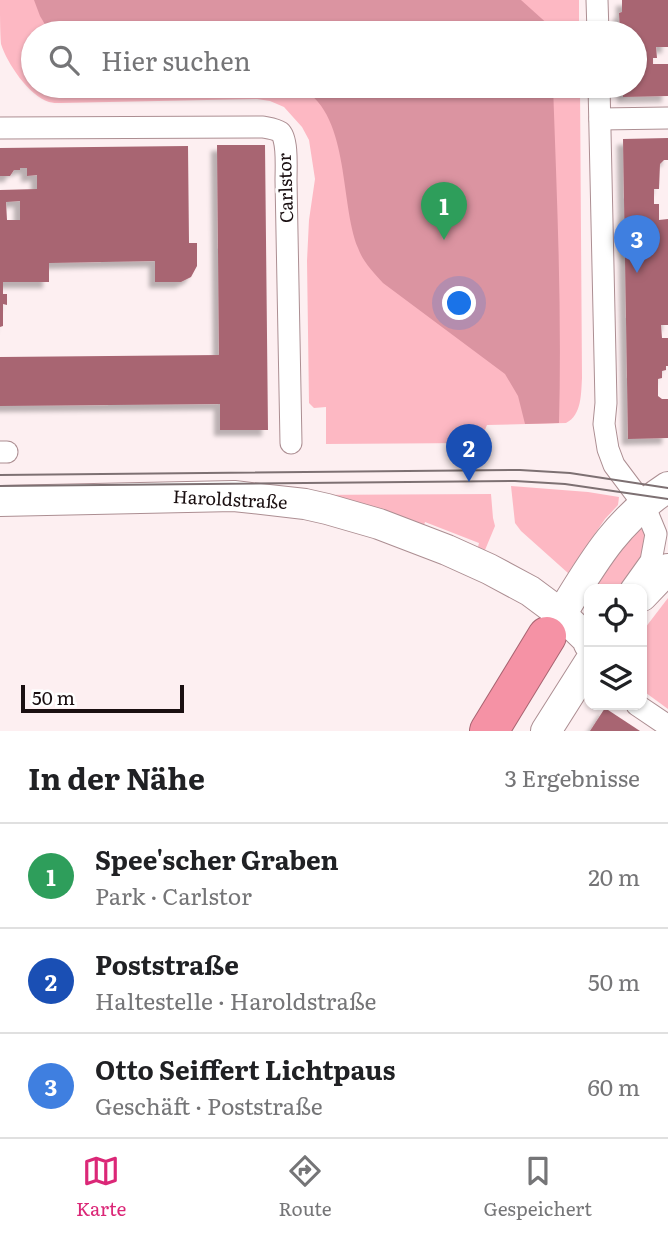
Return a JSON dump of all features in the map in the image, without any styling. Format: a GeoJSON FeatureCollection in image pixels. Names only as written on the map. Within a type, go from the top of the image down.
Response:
{"type":"FeatureCollection","features":[{"type":"Feature","properties":{"kind":"highway"},"geometry":{"type":"LineString","coordinates":[[489,731],[554,625]]}},
{"type":"Feature","properties":{"kind":"street"},"geometry":{"type":"LineString","coordinates":[[597,0],[598,21]]}},
{"type":"Feature","properties":{"kind":"street"},"geometry":{"type":"LineString","coordinates":[[599,98],[606,404],[604,424],[614,465],[644,505],[656,534],[651,561],[635,584]]}},
{"type":"Feature","properties":{"kind":"street"},"geometry":{"type":"LineString","coordinates":[[600,119],[668,118]]}},
{"type":"Feature","properties":{"kind":"street","name":"Carlstor"},"geometry":{"type":"LineString","coordinates":[[0,128],[263,127],[282,134],[285,143],[291,443]]}},
{"type":"Feature","properties":{"kind":"street"},"geometry":{"type":"LineString","coordinates":[[554,625],[604,545],[624,523],[668,487]]}},
{"type":"Feature","properties":{"kind":"street","name":"Haroldstraße"},"geometry":{"type":"LineString","coordinates":[[0,501],[207,496],[254,498],[305,504],[360,518],[447,550],[530,591],[554,625],[584,657]]}},
{"type":"Feature","properties":{"kind":"street"},"geometry":{"type":"LineString","coordinates":[[647,591],[668,569]]}},
{"type":"Feature","properties":{"kind":"street"},"geometry":{"type":"LineString","coordinates":[[546,731],[584,667]]}},
{"type":"Feature","properties":{"kind":"street"},"geometry":{"type":"LineString","coordinates":[[644,710],[668,726]]}},
{"type":"Feature","properties":{"kind":"shaded area"},"geometry":{"type":"Polygon","coordinates":[[[0,0],[579,0],[579,21],[21,21],[21,78],[1,44],[0,0]]]}},
{"type":"Feature","properties":{"kind":"shaded area"},"geometry":{"type":"Polygon","coordinates":[[[34,0],[521,0],[544,21],[43,21],[34,0]]]}},
{"type":"Feature","properties":{"kind":"shaded area"},"geometry":{"type":"Polygon","coordinates":[[[314,98],[553,98],[559,297],[559,423],[525,424],[518,396],[505,374],[383,283],[369,267],[360,253],[352,229],[341,158],[327,115],[314,98]]]}},
{"type":"Feature","properties":{"kind":"shaded area"},"geometry":{"type":"Polygon","coordinates":[[[580,98],[582,378],[580,403],[575,415],[566,423],[487,425],[481,439],[471,443],[326,444],[326,407],[314,408],[309,403],[307,261],[315,179],[309,140],[302,127],[284,107],[257,99],[60,103],[41,99],[580,98]]]}},
{"type":"Feature","properties":{"kind":"shaded area"},"geometry":{"type":"Polygon","coordinates":[[[511,486],[619,497],[618,505],[605,519],[568,573],[515,523],[511,486]]]}},
{"type":"Feature","properties":{"kind":"shaded area"},"geometry":{"type":"Polygon","coordinates":[[[491,494],[495,526],[485,550],[478,547],[479,543],[425,522],[423,529],[300,495],[491,494]]]}},
{"type":"Feature","properties":{"kind":"shaded area"},"geometry":{"type":"Polygon","coordinates":[[[640,527],[645,530],[644,555],[626,584],[597,584],[623,545],[640,527]]]}},
{"type":"Feature","properties":{"kind":"shaded area"},"geometry":{"type":"Polygon","coordinates":[[[668,598],[668,709],[647,694],[647,625],[668,598]]]}},
{"type":"Feature","properties":{"kind":"building"},"geometry":{"type":"Polygon","coordinates":[[[622,0],[668,0],[668,47],[656,47],[657,58],[653,58],[653,64],[668,64],[668,96],[647,96],[647,21],[619,21],[619,13],[622,12],[622,0]]]}},
{"type":"Feature","properties":{"kind":"building"},"geometry":{"type":"Polygon","coordinates":[[[668,138],[668,160],[660,164],[659,189],[654,189],[654,204],[659,204],[659,220],[668,219],[668,325],[661,325],[662,338],[668,338],[668,366],[662,371],[662,378],[658,379],[658,396],[668,399],[668,438],[628,439],[623,139],[668,138]]]}},
{"type":"Feature","properties":{"kind":"building"},"geometry":{"type":"Polygon","coordinates":[[[217,145],[265,145],[268,430],[220,430],[220,404],[0,406],[0,357],[219,355],[217,145]]]}},
{"type":"Feature","properties":{"kind":"building"},"geometry":{"type":"Polygon","coordinates":[[[188,146],[189,243],[197,243],[197,266],[191,277],[181,282],[155,282],[155,261],[49,263],[49,282],[3,282],[7,305],[3,304],[3,326],[0,327],[0,190],[37,189],[37,175],[27,176],[27,168],[20,168],[14,170],[10,176],[0,176],[0,148],[188,146]],[[20,201],[6,202],[7,220],[20,220],[20,201]]]}},
{"type":"Feature","properties":{"kind":"building"},"geometry":{"type":"Polygon","coordinates":[[[604,710],[608,710],[640,731],[590,731],[604,710]]]}},
{"type":"Feature","properties":{"kind":"tram line"},"geometry":{"type":"LineString","coordinates":[[0,475],[520,470],[570,473],[668,488]]}},
{"type":"Feature","properties":{"kind":"tram line"},"geometry":{"type":"LineString","coordinates":[[0,486],[515,481],[565,484],[668,499]]}},
{"type":"Feature","properties":{"kind":"place","name":"Spee'scher Graben"},"geometry":{"type":"Point","coordinates":[444,240]}},
{"type":"Feature","properties":{"kind":"place","name":"Otto Seiffert Lichtpaus"},"geometry":{"type":"Point","coordinates":[637,273]}},
{"type":"Feature","properties":{"kind":"place","name":"Poststraße"},"geometry":{"type":"Point","coordinates":[469,482]}}]}
